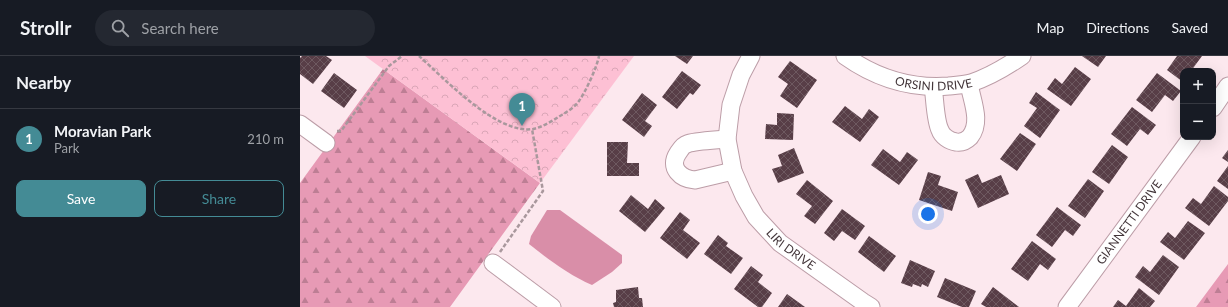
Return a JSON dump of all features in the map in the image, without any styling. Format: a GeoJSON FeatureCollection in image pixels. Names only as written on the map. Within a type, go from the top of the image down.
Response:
{"type":"FeatureCollection","features":[{"type":"Feature","properties":{"kind":"street","name":"LIRI DRIVE"},"geometry":{"type":"LineString","coordinates":[[751,56],[741,75],[731,105],[727,139],[733,171],[744,196],[756,217],[780,243],[871,307]]}},
{"type":"Feature","properties":{"kind":"street","name":"ORSINI DRIVE"},"geometry":{"type":"LineString","coordinates":[[845,56],[868,71],[889,80],[911,85],[933,87],[969,84],[998,71],[1022,56]]}},
{"type":"Feature","properties":{"kind":"street"},"geometry":{"type":"LineString","coordinates":[[933,87],[939,128],[942,134],[948,139],[961,143],[968,140],[975,127],[976,118],[969,84]]}},
{"type":"Feature","properties":{"kind":"street"},"geometry":{"type":"LineString","coordinates":[[1216,104],[1228,86]]}},
{"type":"Feature","properties":{"kind":"street"},"geometry":{"type":"LineString","coordinates":[[300,124],[326,144]]}},
{"type":"Feature","properties":{"kind":"street"},"geometry":{"type":"LineString","coordinates":[[727,139],[686,144],[676,155],[675,167],[678,173],[684,178],[695,180],[733,171]]}},
{"type":"Feature","properties":{"kind":"street","name":"GIANNETTI DRIVE"},"geometry":{"type":"LineString","coordinates":[[1067,307],[1190,140]]}},
{"type":"Feature","properties":{"kind":"street"},"geometry":{"type":"LineString","coordinates":[[495,260],[552,307]]}},
{"type":"Feature","properties":{"kind":"path"},"geometry":{"type":"LineString","coordinates":[[337,131],[341,131],[390,66],[402,56]]}},
{"type":"Feature","properties":{"kind":"path"},"geometry":{"type":"LineString","coordinates":[[419,56],[457,91],[482,110],[506,125],[523,129],[532,129],[543,126],[568,111],[579,101],[598,63],[599,56]]}},
{"type":"Feature","properties":{"kind":"path"},"geometry":{"type":"LineString","coordinates":[[495,260],[543,191],[532,129]]}},
{"type":"Feature","properties":{"kind":"green space"},"geometry":{"type":"Polygon","coordinates":[[[365,56],[634,56],[540,183],[365,56]]]}},
{"type":"Feature","properties":{"kind":"green space"},"geometry":{"type":"Polygon","coordinates":[[[383,69],[540,183],[450,307],[300,307],[300,183],[383,69]]]}},
{"type":"Feature","properties":{"kind":"green space"},"geometry":{"type":"Polygon","coordinates":[[[1228,264],[1228,307],[1196,307],[1228,264]]]}},
{"type":"Feature","properties":{"kind":"shaded area"},"geometry":{"type":"Polygon","coordinates":[[[547,210],[560,210],[622,255],[622,263],[612,272],[592,285],[567,272],[529,244],[531,236],[547,210]]]}},
{"type":"Feature","properties":{"kind":"building"},"geometry":{"type":"Polygon","coordinates":[[[302,56],[326,56],[332,60],[313,84],[300,74],[300,58],[302,56]]]}},
{"type":"Feature","properties":{"kind":"building"},"geometry":{"type":"Polygon","coordinates":[[[675,56],[693,56],[687,64],[675,56]]]}},
{"type":"Feature","properties":{"kind":"building"},"geometry":{"type":"Polygon","coordinates":[[[1082,56],[1106,56],[1098,67],[1082,56]]]}},
{"type":"Feature","properties":{"kind":"building"},"geometry":{"type":"Polygon","coordinates":[[[1177,56],[1202,56],[1193,68],[1180,68],[1180,80],[1167,70],[1177,56]]]}},
{"type":"Feature","properties":{"kind":"building"},"geometry":{"type":"Polygon","coordinates":[[[790,61],[817,80],[797,108],[780,96],[788,84],[778,77],[790,61]]]}},
{"type":"Feature","properties":{"kind":"building"},"geometry":{"type":"Polygon","coordinates":[[[1075,67],[1091,79],[1071,106],[1047,89],[1055,78],[1062,84],[1075,67]]]}},
{"type":"Feature","properties":{"kind":"building"},"geometry":{"type":"Polygon","coordinates":[[[682,71],[701,85],[693,95],[690,93],[677,109],[662,97],[682,71]]]}},
{"type":"Feature","properties":{"kind":"building"},"geometry":{"type":"Polygon","coordinates":[[[334,73],[357,90],[344,108],[321,91],[334,73]]]}},
{"type":"Feature","properties":{"kind":"building"},"geometry":{"type":"Polygon","coordinates":[[[1157,73],[1180,90],[1173,101],[1165,95],[1152,112],[1136,100],[1157,73]]]}},
{"type":"Feature","properties":{"kind":"building"},"geometry":{"type":"Polygon","coordinates":[[[1036,92],[1060,110],[1040,138],[1024,126],[1037,108],[1029,103],[1036,92]]]}},
{"type":"Feature","properties":{"kind":"building"},"geometry":{"type":"Polygon","coordinates":[[[642,93],[657,105],[645,121],[652,126],[644,137],[622,120],[642,93]]]}},
{"type":"Feature","properties":{"kind":"building"},"geometry":{"type":"Polygon","coordinates":[[[845,106],[862,119],[869,109],[879,117],[860,142],[832,122],[845,106]]]}},
{"type":"Feature","properties":{"kind":"building"},"geometry":{"type":"Polygon","coordinates":[[[1132,107],[1156,125],[1148,135],[1140,129],[1127,146],[1111,134],[1132,107]]]}},
{"type":"Feature","properties":{"kind":"building"},"geometry":{"type":"Polygon","coordinates":[[[777,113],[794,114],[793,140],[765,139],[766,124],[777,125],[777,113]]]}},
{"type":"Feature","properties":{"kind":"building"},"geometry":{"type":"Polygon","coordinates":[[[1020,133],[1036,144],[1017,171],[1000,159],[1020,133]]]}},
{"type":"Feature","properties":{"kind":"building"},"geometry":{"type":"Polygon","coordinates":[[[607,142],[628,142],[627,163],[639,163],[639,176],[607,176],[607,142]]]}},
{"type":"Feature","properties":{"kind":"building"},"geometry":{"type":"Polygon","coordinates":[[[1112,145],[1128,157],[1109,184],[1092,172],[1112,145]]]}},
{"type":"Feature","properties":{"kind":"building"},"geometry":{"type":"Polygon","coordinates":[[[794,148],[804,173],[778,183],[772,169],[782,166],[778,155],[794,148]]]}},
{"type":"Feature","properties":{"kind":"building"},"geometry":{"type":"Polygon","coordinates":[[[883,149],[900,162],[907,152],[918,160],[899,185],[871,165],[883,149]]]}},
{"type":"Feature","properties":{"kind":"building"},"geometry":{"type":"Polygon","coordinates":[[[1228,150],[1228,162],[1222,158],[1228,150]]]}},
{"type":"Feature","properties":{"kind":"building"},"geometry":{"type":"Polygon","coordinates":[[[1228,166],[1228,189],[1217,181],[1228,166]]]}},
{"type":"Feature","properties":{"kind":"building"},"geometry":{"type":"Polygon","coordinates":[[[928,172],[941,176],[938,185],[958,192],[952,211],[919,200],[928,172]]]}},
{"type":"Feature","properties":{"kind":"building"},"geometry":{"type":"Polygon","coordinates":[[[978,174],[982,183],[1001,175],[1009,194],[978,208],[965,180],[978,174]]]}},
{"type":"Feature","properties":{"kind":"building"},"geometry":{"type":"Polygon","coordinates":[[[1088,179],[1104,191],[1085,218],[1068,206],[1088,179]]]}},
{"type":"Feature","properties":{"kind":"building"},"geometry":{"type":"Polygon","coordinates":[[[807,180],[833,201],[815,224],[804,216],[812,206],[796,194],[807,180]]]}},
{"type":"Feature","properties":{"kind":"building"},"geometry":{"type":"Polygon","coordinates":[[[1214,186],[1228,197],[1228,201],[1209,226],[1185,208],[1193,198],[1201,204],[1214,186]]]}},
{"type":"Feature","properties":{"kind":"building"},"geometry":{"type":"Polygon","coordinates":[[[631,195],[648,209],[655,199],[665,208],[645,232],[619,211],[631,195]]]}},
{"type":"Feature","properties":{"kind":"building"},"geometry":{"type":"Polygon","coordinates":[[[1057,207],[1081,225],[1073,236],[1065,230],[1052,247],[1036,235],[1057,207]]]}},
{"type":"Feature","properties":{"kind":"building"},"geometry":{"type":"Polygon","coordinates":[[[842,209],[865,226],[855,240],[842,231],[834,241],[824,233],[842,209]]]}},
{"type":"Feature","properties":{"kind":"building"},"geometry":{"type":"Polygon","coordinates":[[[680,212],[690,220],[683,230],[700,243],[687,259],[660,238],[680,212]]]}},
{"type":"Feature","properties":{"kind":"building"},"geometry":{"type":"Polygon","coordinates":[[[1188,221],[1205,233],[1184,260],[1160,242],[1168,232],[1175,238],[1188,221]]]}},
{"type":"Feature","properties":{"kind":"building"},"geometry":{"type":"Polygon","coordinates":[[[718,235],[728,243],[726,246],[743,258],[731,274],[704,254],[718,235]]]}},
{"type":"Feature","properties":{"kind":"building"},"geometry":{"type":"Polygon","coordinates":[[[869,236],[896,256],[884,272],[858,252],[869,236]]]}},
{"type":"Feature","properties":{"kind":"building"},"geometry":{"type":"Polygon","coordinates":[[[1032,241],[1056,259],[1048,270],[1040,264],[1028,281],[1011,269],[1032,241]]]}},
{"type":"Feature","properties":{"kind":"building"},"geometry":{"type":"Polygon","coordinates":[[[1163,255],[1179,267],[1159,295],[1135,277],[1143,266],[1150,272],[1163,255]]]}},
{"type":"Feature","properties":{"kind":"building"},"geometry":{"type":"Polygon","coordinates":[[[910,260],[935,271],[928,287],[922,284],[921,287],[913,284],[912,287],[901,283],[910,260]]]}},
{"type":"Feature","properties":{"kind":"building"},"geometry":{"type":"Polygon","coordinates":[[[751,266],[763,275],[758,282],[772,293],[762,307],[758,307],[734,289],[751,266]]]}},
{"type":"Feature","properties":{"kind":"building"},"geometry":{"type":"Polygon","coordinates":[[[945,278],[976,291],[969,307],[962,307],[937,297],[945,278]]]}},
{"type":"Feature","properties":{"kind":"building"},"geometry":{"type":"Polygon","coordinates":[[[638,287],[639,298],[642,298],[643,307],[614,307],[613,303],[616,302],[616,290],[638,287]]]}},
{"type":"Feature","properties":{"kind":"building"},"geometry":{"type":"Polygon","coordinates":[[[993,287],[1019,307],[986,307],[981,304],[993,287]]]}},
{"type":"Feature","properties":{"kind":"building"},"geometry":{"type":"Polygon","coordinates":[[[1139,288],[1155,301],[1150,307],[1113,307],[1118,300],[1126,306],[1139,288]]]}},
{"type":"Feature","properties":{"kind":"building"},"geometry":{"type":"Polygon","coordinates":[[[787,294],[805,307],[778,307],[787,294]]]}},
{"type":"Feature","properties":{"kind":"place","name":"Moravian Park"},"geometry":{"type":"Point","coordinates":[522,126]}}]}
